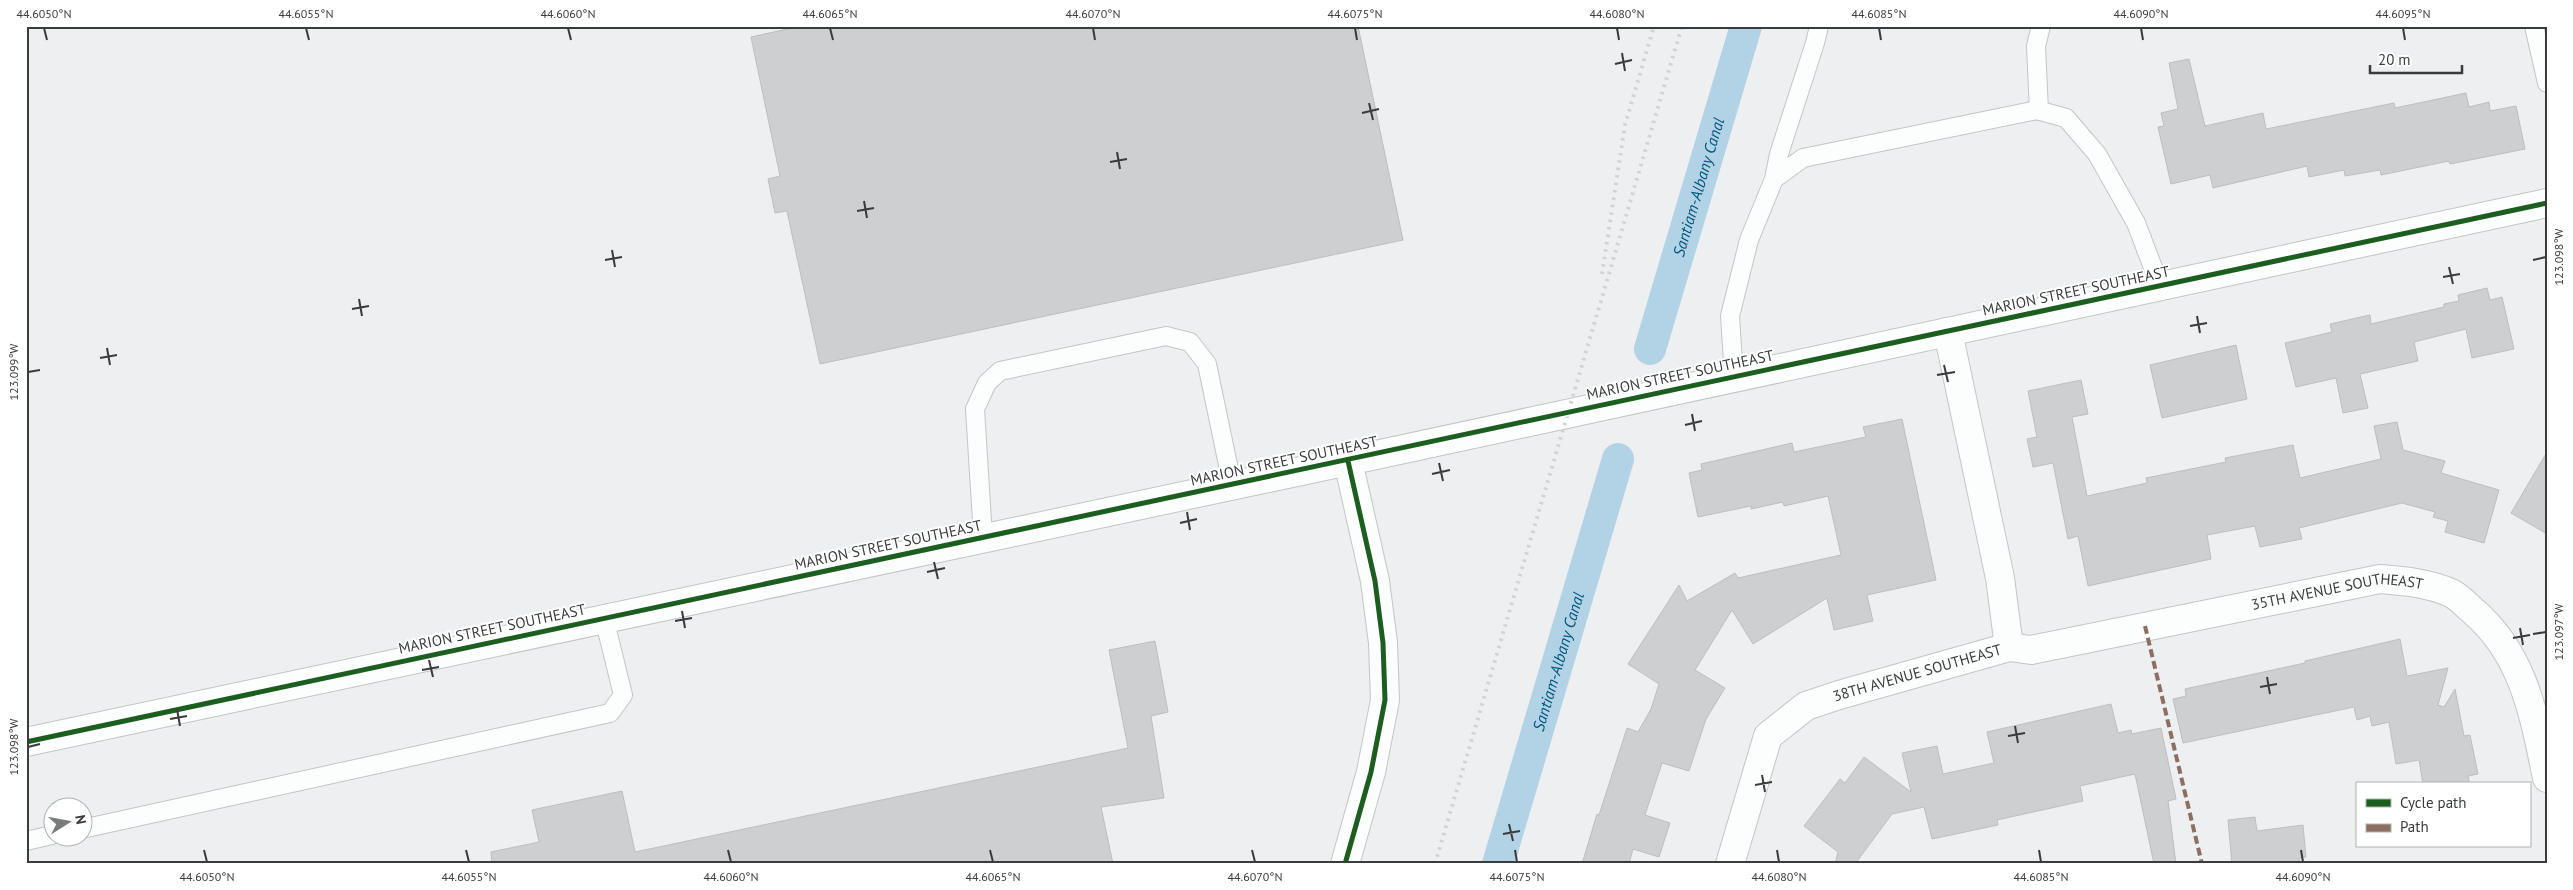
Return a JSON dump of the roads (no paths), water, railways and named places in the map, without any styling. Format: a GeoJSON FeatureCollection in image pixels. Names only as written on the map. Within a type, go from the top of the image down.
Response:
{"type":"FeatureCollection","features":[{"type":"Feature","properties":{"kind":"street","name":"MARION STREET SOUTHEAST"},"geometry":{"type":"LineString","coordinates":[[26,742],[1232,484],[1348,461],[2547,202]]}},
{"type":"Feature","properties":{"kind":"street","name":"38TH AVENUE SOUTHEAST"},"geometry":{"type":"LineString","coordinates":[[1730,864],[1768,736],[1806,706],[1839,694],[2009,647],[2000,578],[1948,332]]}},
{"type":"Feature","properties":{"kind":"street"},"geometry":{"type":"LineString","coordinates":[[1345,864],[1371,772],[1385,700],[1383,643],[1375,581],[1348,461]]}},
{"type":"Feature","properties":{"kind":"street","name":"35TH AVENUE SOUTHEAST"},"geometry":{"type":"LineString","coordinates":[[2009,647],[2031,650],[2380,578],[2417,582],[2453,594],[2484,620],[2512,656],[2532,706],[2547,778]]}},
{"type":"Feature","properties":{"kind":"lane"},"geometry":{"type":"LineString","coordinates":[[1734,377],[1730,316],[1749,240],[1774,179],[1779,154],[1819,26]]}},
{"type":"Feature","properties":{"kind":"lane"},"geometry":{"type":"LineString","coordinates":[[2039,111],[2036,46],[2041,26]]}},
{"type":"Feature","properties":{"kind":"lane"},"geometry":{"type":"LineString","coordinates":[[2534,26],[2547,83]]}},
{"type":"Feature","properties":{"kind":"lane"},"geometry":{"type":"LineString","coordinates":[[1774,179],[1802,158],[2039,111],[2066,118],[2097,154],[2136,223],[2160,286]]}},
{"type":"Feature","properties":{"kind":"lane"},"geometry":{"type":"LineString","coordinates":[[984,537],[975,409],[987,383],[1000,371],[1166,336],[1190,342],[1207,364],[1232,484]]}},
{"type":"Feature","properties":{"kind":"lane"},"geometry":{"type":"LineString","coordinates":[[92,826],[610,713],[623,695],[604,618]]}},
{"type":"Feature","properties":{"kind":"lane"},"geometry":{"type":"LineString","coordinates":[[26,841],[42,837]]}},
{"type":"Feature","properties":{"kind":"waterway","name":"Santiam-Albany Canal"},"geometry":{"type":"LineString","coordinates":[[1650,349],[1746,26]]}},
{"type":"Feature","properties":{"kind":"waterway","name":"Santiam-Albany Canal"},"geometry":{"type":"LineString","coordinates":[[1498,864],[1618,459]]}},
{"type":"Feature","properties":{"kind":"railway"},"geometry":{"type":"LineString","coordinates":[[1602,274],[1625,125],[1654,26]]}},
{"type":"Feature","properties":{"kind":"railway"},"geometry":{"type":"LineString","coordinates":[[1435,864],[1682,26]]}}]}
